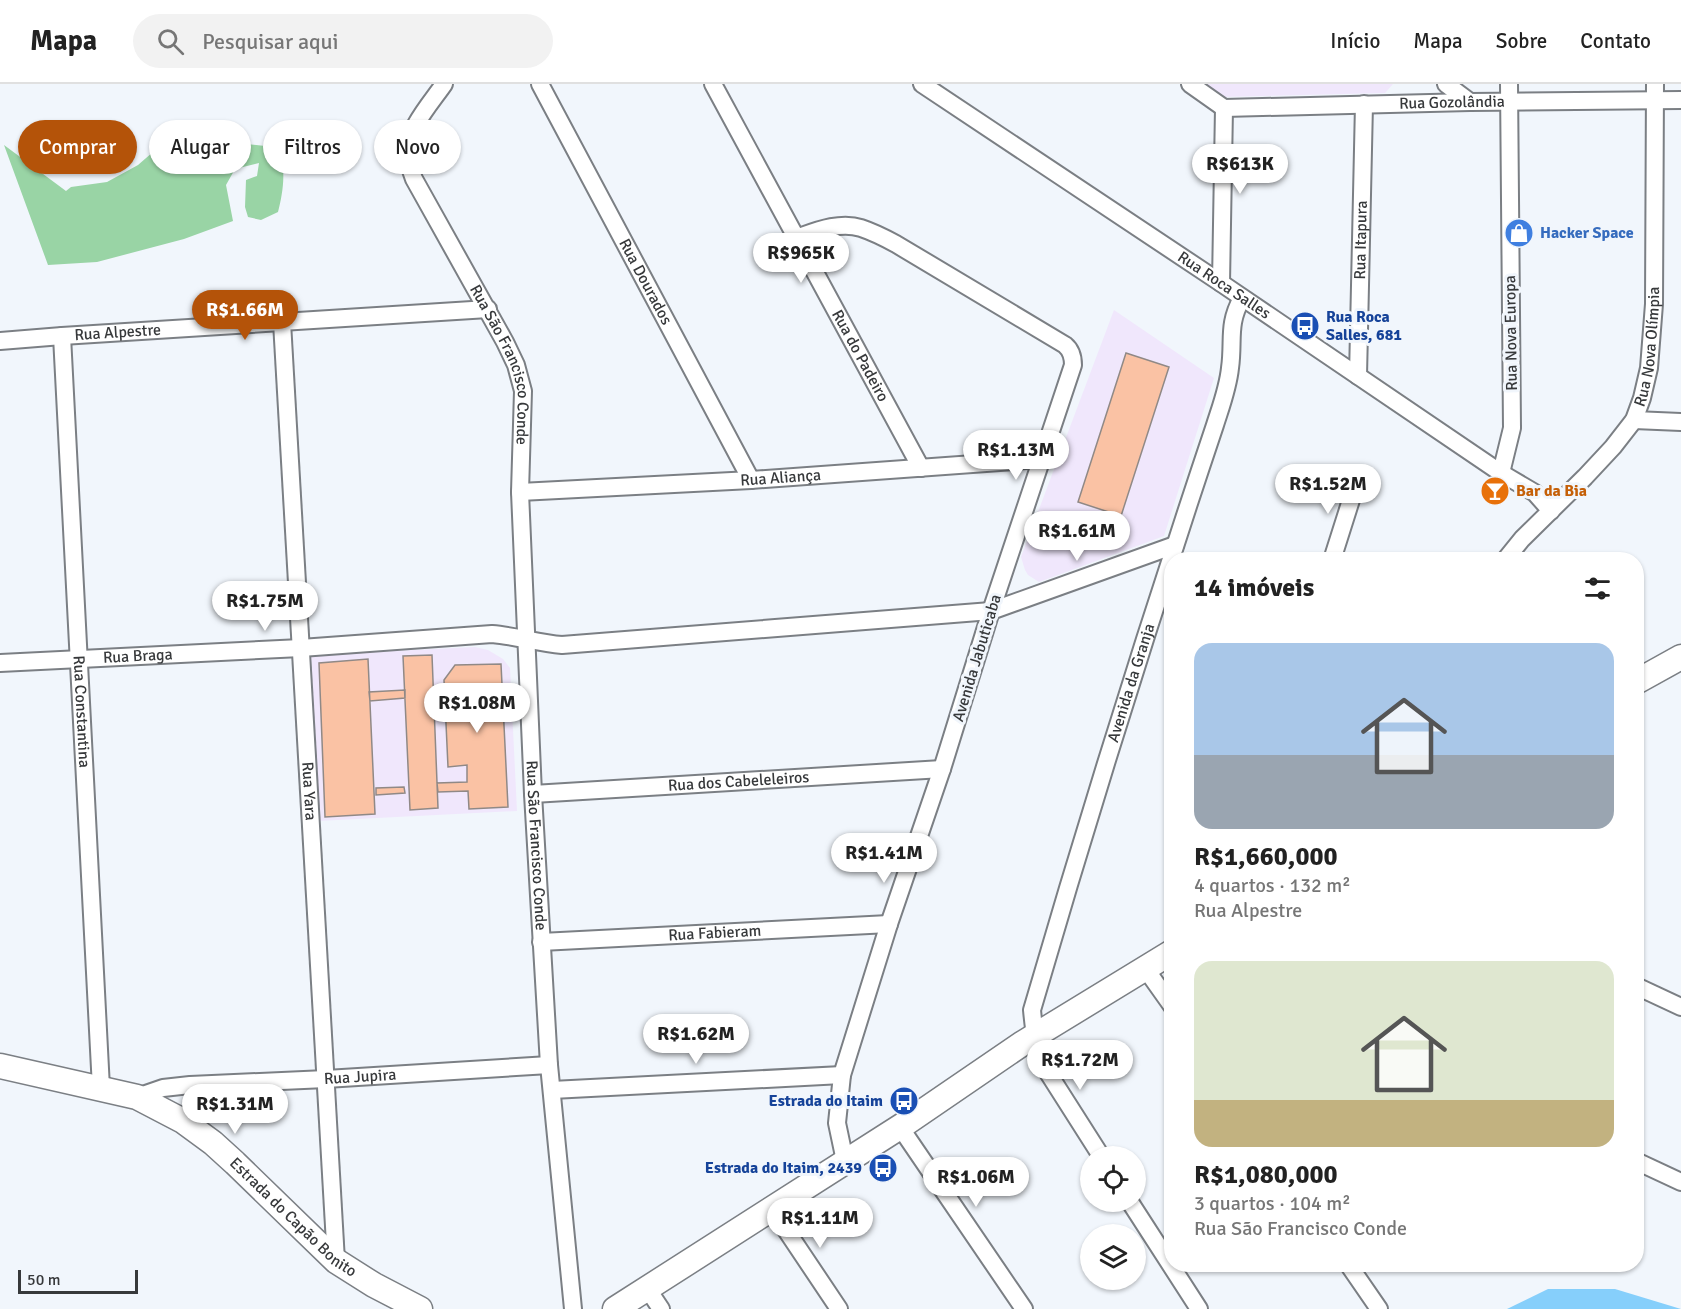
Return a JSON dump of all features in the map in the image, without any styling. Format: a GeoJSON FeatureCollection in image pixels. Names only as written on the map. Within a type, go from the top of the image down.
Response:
{"type":"FeatureCollection","features":[{"type":"Feature","properties":{"kind":"street","name":"Rua São Francisco Conde"},"geometry":{"type":"LineString","coordinates":[[444,84],[412,131],[407,155],[414,178],[488,309],[516,365],[523,391],[520,492],[525,640],[541,942],[549,1065],[573,1309]]}},
{"type":"Feature","properties":{"kind":"street","name":"Rua Dourados"},"geometry":{"type":"LineString","coordinates":[[540,84],[751,480]]}},
{"type":"Feature","properties":{"kind":"street","name":"Rua do Padeiro"},"geometry":{"type":"LineString","coordinates":[[713,84],[921,468]]}},
{"type":"Feature","properties":{"kind":"street","name":"Rua Roca Salles"},"geometry":{"type":"LineString","coordinates":[[922,84],[1501,473],[1535,493],[1551,511]]}},
{"type":"Feature","properties":{"kind":"street"},"geometry":{"type":"LineString","coordinates":[[1190,84],[1224,108],[1221,283]]}},
{"type":"Feature","properties":{"kind":"street"},"geometry":{"type":"LineString","coordinates":[[1446,84],[1470,102]]}},
{"type":"Feature","properties":{"kind":"street","name":"Rua Nova Europa"},"geometry":{"type":"LineString","coordinates":[[1501,473],[1512,428],[1509,84]]}},
{"type":"Feature","properties":{"kind":"street","name":"Rua Gozolândia"},"geometry":{"type":"LineString","coordinates":[[1224,108],[1509,102],[1655,92],[1681,100]]}},
{"type":"Feature","properties":{"kind":"street","name":"Rua Nova Olímpia"},"geometry":{"type":"LineString","coordinates":[[1511,552],[1613,447],[1634,420],[1642,398],[1649,368],[1654,304],[1655,92]]}},
{"type":"Feature","properties":{"kind":"street","name":"Rua Itapura"},"geometry":{"type":"LineString","coordinates":[[1358,376],[1364,105]]}},
{"type":"Feature","properties":{"kind":"street","name":"Avenida Jabuticaba"},"geometry":{"type":"LineString","coordinates":[[796,238],[819,230],[842,226],[859,227],[896,244],[1065,345],[1071,351],[1073,365],[991,611],[942,769],[889,924],[842,1075],[837,1123],[845,1161]]}},
{"type":"Feature","properties":{"kind":"street","name":"Avenida da Granja"},"geometry":{"type":"LineString","coordinates":[[1172,552],[1224,396],[1230,367],[1232,322],[1242,298]]}},
{"type":"Feature","properties":{"kind":"street","name":"Rua Alpestre"},"geometry":{"type":"LineString","coordinates":[[0,341],[488,309]]}},
{"type":"Feature","properties":{"kind":"street","name":"Rua Yara"},"geometry":{"type":"LineString","coordinates":[[282,322],[336,1261]]}},
{"type":"Feature","properties":{"kind":"street","name":"Rua Constantina"},"geometry":{"type":"LineString","coordinates":[[62,336],[101,1088]]}},
{"type":"Feature","properties":{"kind":"street"},"geometry":{"type":"LineString","coordinates":[[1634,420],[1681,422]]}},
{"type":"Feature","properties":{"kind":"street","name":"Rua Aliança"},"geometry":{"type":"LineString","coordinates":[[520,492],[751,480],[1041,459]]}},
{"type":"Feature","properties":{"kind":"street"},"geometry":{"type":"LineString","coordinates":[[1335,552],[1357,481]]}},
{"type":"Feature","properties":{"kind":"street"},"geometry":{"type":"LineString","coordinates":[[525,640],[541,644],[562,645],[991,611],[1174,545]]}},
{"type":"Feature","properties":{"kind":"street","name":"Avenida da Granja"},"geometry":{"type":"LineString","coordinates":[[1095,1146],[1039,1055],[1034,1036],[1032,1010],[1081,843],[1164,577]]}},
{"type":"Feature","properties":{"kind":"street","name":"Rua Braga"},"geometry":{"type":"LineString","coordinates":[[0,663],[301,648],[492,634],[525,640]]}},
{"type":"Feature","properties":{"kind":"street"},"geometry":{"type":"LineString","coordinates":[[1644,678],[1681,657]]}},
{"type":"Feature","properties":{"kind":"street","name":"Rua dos Cabeleleiros"},"geometry":{"type":"LineString","coordinates":[[533,794],[942,769]]}},
{"type":"Feature","properties":{"kind":"street","name":"Rua Fabieram"},"geometry":{"type":"LineString","coordinates":[[541,942],[889,924]]}},
{"type":"Feature","properties":{"kind":"street"},"geometry":{"type":"LineString","coordinates":[[615,1309],[900,1127],[1034,1036],[1164,957]]}},
{"type":"Feature","properties":{"kind":"street"},"geometry":{"type":"LineString","coordinates":[[1145,968],[1164,995]]}},
{"type":"Feature","properties":{"kind":"street"},"geometry":{"type":"LineString","coordinates":[[1644,990],[1681,1007]]}},
{"type":"Feature","properties":{"kind":"street","name":"Rua Jupira"},"geometry":{"type":"LineString","coordinates":[[137,1097],[163,1088],[190,1085],[549,1065]]}},
{"type":"Feature","properties":{"kind":"street","name":"Estrada do Capão Bonito"},"geometry":{"type":"LineString","coordinates":[[0,1066],[137,1097],[183,1121],[213,1143],[336,1261],[374,1285],[420,1309]]}},
{"type":"Feature","properties":{"kind":"street"},"geometry":{"type":"LineString","coordinates":[[552,1090],[842,1075]]}},
{"type":"Feature","properties":{"kind":"street"},"geometry":{"type":"LineString","coordinates":[[900,1127],[1024,1309]]}},
{"type":"Feature","properties":{"kind":"street"},"geometry":{"type":"LineString","coordinates":[[1644,1165],[1681,1182]]}},
{"type":"Feature","properties":{"kind":"street"},"geometry":{"type":"LineString","coordinates":[[772,1209],[839,1309]]}},
{"type":"Feature","properties":{"kind":"street"},"geometry":{"type":"LineString","coordinates":[[1136,1212],[1164,1255]]}},
{"type":"Feature","properties":{"kind":"street"},"geometry":{"type":"LineString","coordinates":[[1175,1272],[1199,1309]]}},
{"type":"Feature","properties":{"kind":"street"},"geometry":{"type":"LineString","coordinates":[[1354,1272],[1379,1309]]}},
{"type":"Feature","properties":{"kind":"street"},"geometry":{"type":"LineString","coordinates":[[647,1288],[661,1309]]}},
{"type":"Feature","properties":{"kind":"shaded area"},"geometry":{"type":"Polygon","coordinates":[[[1205,84],[1393,84],[1385,93],[1221,97],[1205,84]]]}},
{"type":"Feature","properties":{"kind":"shaded area"},"geometry":{"type":"Polygon","coordinates":[[[1114,310],[1214,378],[1164,536],[1039,582],[1028,575],[1021,557],[1114,310]]]}},
{"type":"Feature","properties":{"kind":"shaded area"},"geometry":{"type":"Polygon","coordinates":[[[475,647],[488,650],[503,659],[510,668],[517,811],[318,821],[311,655],[475,647]]]}},
{"type":"Feature","properties":{"kind":"green space"},"geometry":{"type":"Polygon","coordinates":[[[4,145],[18,155],[18,174],[43,174],[66,191],[71,187],[107,182],[122,174],[137,174],[138,165],[149,155],[149,174],[232,174],[226,185],[233,221],[184,239],[97,262],[48,265],[4,145]]]}},
{"type":"Feature","properties":{"kind":"green space"},"geometry":{"type":"Polygon","coordinates":[[[251,145],[263,146],[263,174],[283,174],[278,212],[261,220],[248,217],[245,207],[246,180],[257,176],[259,163],[251,165],[251,145]]]}},
{"type":"Feature","properties":{"kind":"water"},"geometry":{"type":"Polygon","coordinates":[[[1548,1289],[1615,1289],[1681,1309],[1507,1309],[1548,1289]]]}},
{"type":"Feature","properties":{"kind":"building"},"geometry":{"type":"Polygon","coordinates":[[[1126,353],[1169,367],[1121,516],[1078,502],[1126,353]]]}},
{"type":"Feature","properties":{"kind":"building"},"geometry":{"type":"Polygon","coordinates":[[[432,655],[438,808],[410,810],[403,656],[432,655]]]}},
{"type":"Feature","properties":{"kind":"building"},"geometry":{"type":"Polygon","coordinates":[[[368,659],[375,814],[325,817],[319,663],[368,659]]]}},
{"type":"Feature","properties":{"kind":"building"},"geometry":{"type":"Polygon","coordinates":[[[501,664],[508,807],[469,809],[468,791],[438,792],[437,783],[467,782],[467,765],[448,767],[444,680],[455,665],[501,664]]]}},
{"type":"Feature","properties":{"kind":"building"},"geometry":{"type":"Polygon","coordinates":[[[405,690],[405,698],[370,701],[369,692],[405,690]]]}},
{"type":"Feature","properties":{"kind":"building"},"geometry":{"type":"Polygon","coordinates":[[[404,787],[405,793],[376,795],[376,788],[404,787]]]}},
{"type":"Feature","properties":{"kind":"place","name":"Hacker Space"},"geometry":{"type":"Point","coordinates":[1519,233]}},
{"type":"Feature","properties":{"kind":"place","name":"Rua Roca Salles, 681"},"geometry":{"type":"Point","coordinates":[1305,326]}},
{"type":"Feature","properties":{"kind":"place","name":"Bar da Bia"},"geometry":{"type":"Point","coordinates":[1495,491]}},
{"type":"Feature","properties":{"kind":"place","name":"Estrada do Itaim"},"geometry":{"type":"Point","coordinates":[904,1101]}},
{"type":"Feature","properties":{"kind":"place","name":"Estrada do Itaim, 2439"},"geometry":{"type":"Point","coordinates":[883,1168]}}]}
